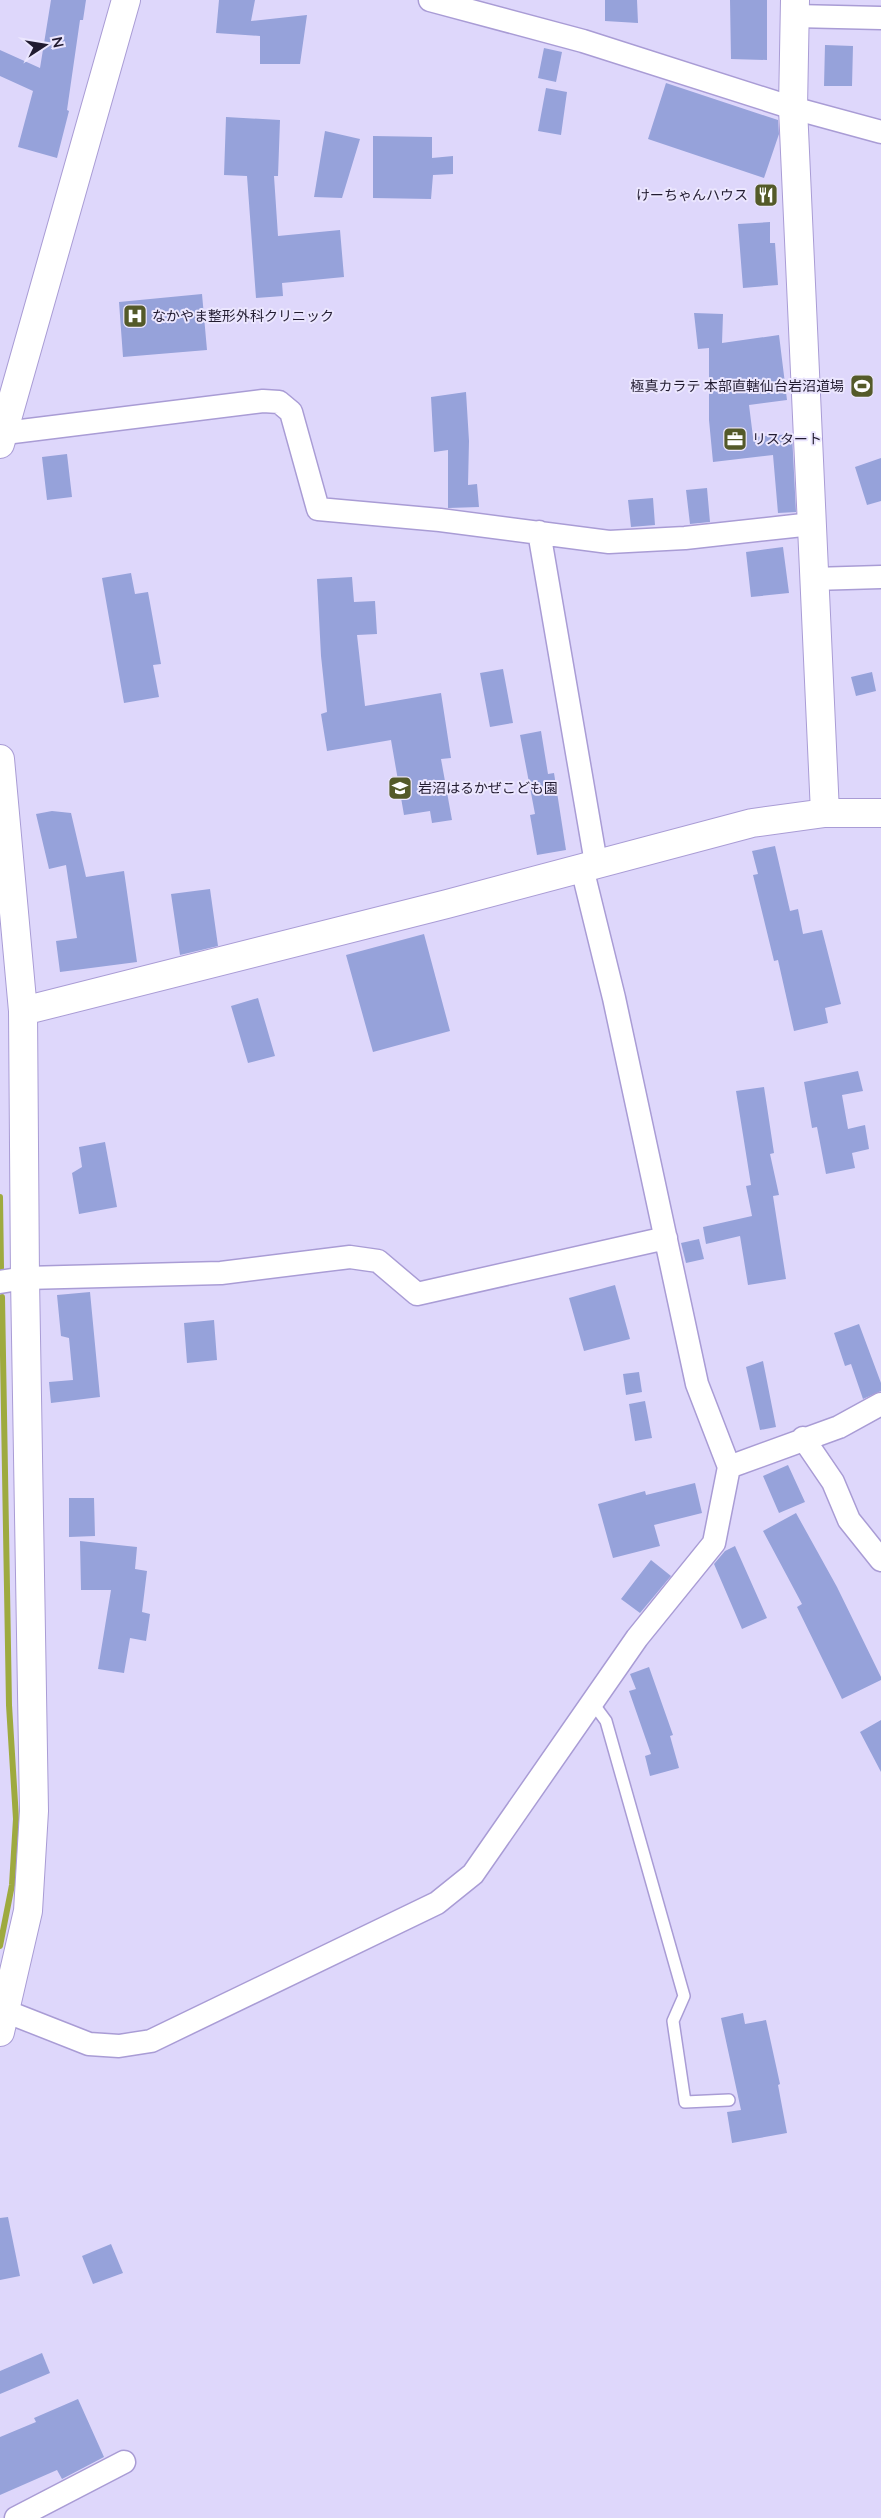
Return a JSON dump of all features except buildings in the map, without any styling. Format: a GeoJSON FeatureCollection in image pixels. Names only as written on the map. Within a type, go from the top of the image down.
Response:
{"type":"FeatureCollection","features":[{"type":"Feature","properties":{"kind":"street"},"geometry":{"type":"LineString","coordinates":[[126,0],[2,439],[263,401],[280,402],[291,412],[318,509],[440,520],[609,542],[685,538],[812,524]]}},
{"type":"Feature","properties":{"kind":"street"},"geometry":{"type":"LineString","coordinates":[[440,1],[583,41],[793,108],[881,132]]}},
{"type":"Feature","properties":{"kind":"street"},"geometry":{"type":"LineString","coordinates":[[825,813],[793,108],[795,8],[881,18]]}},
{"type":"Feature","properties":{"kind":"street"},"geometry":{"type":"LineString","coordinates":[[0,759],[23,1010],[12,1280],[34,1811],[28,1911],[6,1977],[2,2022],[89,2044],[119,2046],[151,2041],[437,1903],[473,1874],[637,1638],[714,1543],[729,1467],[697,1384],[614,998],[589,866],[539,532]]}},
{"type":"Feature","properties":{"kind":"street"},"geometry":{"type":"LineString","coordinates":[[813,579],[881,577]]}},
{"type":"Feature","properties":{"kind":"street"},"geometry":{"type":"LineString","coordinates":[[23,1010],[752,823],[825,813],[881,813]]}},
{"type":"Feature","properties":{"kind":"street"},"geometry":{"type":"LineString","coordinates":[[12,1280],[222,1273],[350,1257],[378,1261],[417,1294],[666,1238]]}},
{"type":"Feature","properties":{"kind":"street"},"geometry":{"type":"LineString","coordinates":[[729,1467],[803,1438],[839,1427],[881,1404]]}},
{"type":"Feature","properties":{"kind":"street"},"geometry":{"type":"LineString","coordinates":[[803,1438],[833,1482],[849,1520],[881,1560]]}},
{"type":"Feature","properties":{"kind":"street"},"geometry":{"type":"LineString","coordinates":[[16,2518],[124,2462]]}},
{"type":"Feature","properties":{"kind":"lane"},"geometry":{"type":"LineString","coordinates":[[592,1702],[606,1721],[684,1996],[673,2021],[685,2102],[730,2100]]}},
{"type":"Feature","properties":{"kind":"waterway"},"geometry":{"type":"LineString","coordinates":[[0,1197],[1,1268]]}},
{"type":"Feature","properties":{"kind":"waterway"},"geometry":{"type":"LineString","coordinates":[[0,1946],[12,1885],[16,1819],[9,1705],[2,1297]]}},
{"type":"Feature","properties":{"kind":"place","name":"けーちゃんハウス"},"geometry":{"type":"Point","coordinates":[766,195]}},
{"type":"Feature","properties":{"kind":"place","name":"なかやま整形外科クリニック"},"geometry":{"type":"Point","coordinates":[135,316]}},
{"type":"Feature","properties":{"kind":"place","name":"極真カラテ 本部直轄仙台岩沼道場"},"geometry":{"type":"Point","coordinates":[862,386]}},
{"type":"Feature","properties":{"kind":"place","name":"リスタート"},"geometry":{"type":"Point","coordinates":[735,439]}},
{"type":"Feature","properties":{"kind":"place","name":"岩沼はるかぜこども園"},"geometry":{"type":"Point","coordinates":[400,788]}}]}
